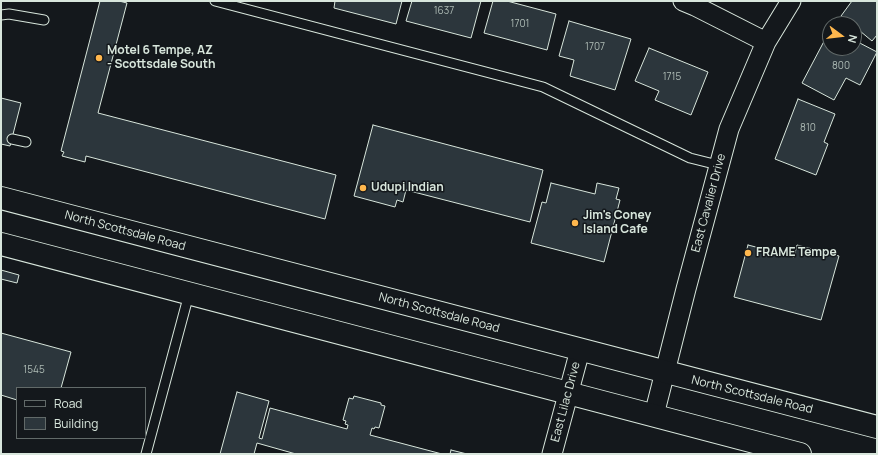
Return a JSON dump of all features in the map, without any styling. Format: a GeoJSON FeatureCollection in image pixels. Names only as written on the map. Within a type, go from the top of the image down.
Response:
{"type":"FeatureCollection","features":[{"type":"Feature","properties":{"kind":"main road","name":"North Scottsdale Road"},"geometry":{"type":"LineString","coordinates":[[1,198],[877,427]]}},
{"type":"Feature","properties":{"kind":"main road"},"geometry":{"type":"LineString","coordinates":[[1,244],[800,454]]}},
{"type":"Feature","properties":{"kind":"street"},"geometry":{"type":"LineString","coordinates":[[683,1],[766,42]]}},
{"type":"Feature","properties":{"kind":"street","name":"East Cavalier Drive"},"geometry":{"type":"LineString","coordinates":[[654,415],[718,166],[729,129],[766,42],[791,1]]}},
{"type":"Feature","properties":{"kind":"street","name":"East Lilac Drive"},"geometry":{"type":"LineString","coordinates":[[552,454],[580,350]]}},
{"type":"Feature","properties":{"kind":"lane"},"geometry":{"type":"LineString","coordinates":[[214,1],[542,87],[690,158],[718,166]]}},
{"type":"Feature","properties":{"kind":"lane"},"geometry":{"type":"LineString","coordinates":[[1,15],[9,14],[44,20]]}},
{"type":"Feature","properties":{"kind":"lane"},"geometry":{"type":"LineString","coordinates":[[12,139],[26,142]]}},
{"type":"Feature","properties":{"kind":"lane"},"geometry":{"type":"LineString","coordinates":[[146,454],[189,294]]}},
{"type":"Feature","properties":{"kind":"building","name":"Motel 6 Tempe, AZ - Scottsdale South"},"geometry":{"type":"Polygon","coordinates":[[[100,1],[119,1],[127,3],[98,113],[336,175],[325,219],[86,156],[85,162],[62,156],[64,152],[61,151],[100,1]]]}},
{"type":"Feature","properties":{"kind":"building"},"geometry":{"type":"Polygon","coordinates":[[[335,1],[402,1],[396,24],[334,8],[335,1]]]}},
{"type":"Feature","properties":{"kind":"building"},"geometry":{"type":"Polygon","coordinates":[[[412,1],[481,1],[471,38],[406,21],[412,1]]]}},
{"type":"Feature","properties":{"kind":"building"},"geometry":{"type":"Polygon","coordinates":[[[493,1],[507,1],[556,14],[547,50],[484,33],[493,1]]]}},
{"type":"Feature","properties":{"kind":"building"},"geometry":{"type":"Polygon","coordinates":[[[852,1],[877,1],[877,35],[872,41],[862,33],[862,16],[841,16],[852,1]]]}},
{"type":"Feature","properties":{"kind":"building"},"geometry":{"type":"Polygon","coordinates":[[[569,21],[631,39],[615,90],[570,76],[574,60],[559,56],[569,21]]]}},
{"type":"Feature","properties":{"kind":"building"},"geometry":{"type":"Polygon","coordinates":[[[862,44],[877,52],[860,85],[846,78],[834,100],[802,83],[822,45],[822,56],[862,56],[862,44]]]}},
{"type":"Feature","properties":{"kind":"building"},"geometry":{"type":"Polygon","coordinates":[[[649,48],[708,72],[691,115],[655,100],[659,91],[635,81],[649,48]]]}},
{"type":"Feature","properties":{"kind":"building"},"geometry":{"type":"Polygon","coordinates":[[[1,98],[21,103],[10,146],[1,144],[1,98]]]}},
{"type":"Feature","properties":{"kind":"building"},"geometry":{"type":"Polygon","coordinates":[[[798,99],[835,114],[824,142],[828,144],[816,175],[775,159],[798,99]]]}},
{"type":"Feature","properties":{"kind":"building"},"geometry":{"type":"Polygon","coordinates":[[[373,125],[543,170],[530,222],[406,190],[403,202],[397,200],[395,207],[354,196],[373,125]]]}},
{"type":"Feature","properties":{"kind":"building","name":"Jim's Coney Island Cafe"},"geometry":{"type":"Polygon","coordinates":[[[551,183],[595,194],[597,183],[619,188],[616,199],[620,200],[604,262],[531,243],[542,202],[546,203],[551,183]]]}},
{"type":"Feature","properties":{"kind":"building"},"geometry":{"type":"Polygon","coordinates":[[[748,245],[794,257],[797,245],[839,256],[821,320],[734,297],[748,245]]]}},
{"type":"Feature","properties":{"kind":"building"},"geometry":{"type":"Polygon","coordinates":[[[1,270],[19,275],[17,283],[1,279],[1,270]]]}},
{"type":"Feature","properties":{"kind":"building"},"geometry":{"type":"Polygon","coordinates":[[[1,333],[71,352],[61,387],[16,387],[16,400],[1,395],[1,333]]]}},
{"type":"Feature","properties":{"kind":"building"},"geometry":{"type":"Polygon","coordinates":[[[237,392],[269,401],[259,438],[262,439],[270,408],[347,429],[348,425],[345,424],[346,421],[343,420],[349,398],[353,399],[354,396],[381,403],[381,405],[385,406],[379,428],[372,428],[370,435],[442,454],[296,454],[257,443],[254,454],[220,454],[237,392]]]}},
{"type":"Feature","properties":{"kind":"building"},"geometry":{"type":"Polygon","coordinates":[[[451,450],[467,454],[450,454],[451,450]]]}},
{"type":"Feature","properties":{"kind":"place","name":"Motel 6 Tempe, AZ - Scottsdale South"},"geometry":{"type":"Point","coordinates":[99,58]}},
{"type":"Feature","properties":{"kind":"place","name":"Udupi Indian"},"geometry":{"type":"Point","coordinates":[363,188]}},
{"type":"Feature","properties":{"kind":"place","name":"Jim's Coney Island Cafe"},"geometry":{"type":"Point","coordinates":[575,223]}},
{"type":"Feature","properties":{"kind":"place","name":"FRAME Tempe"},"geometry":{"type":"Point","coordinates":[748,253]}}]}
